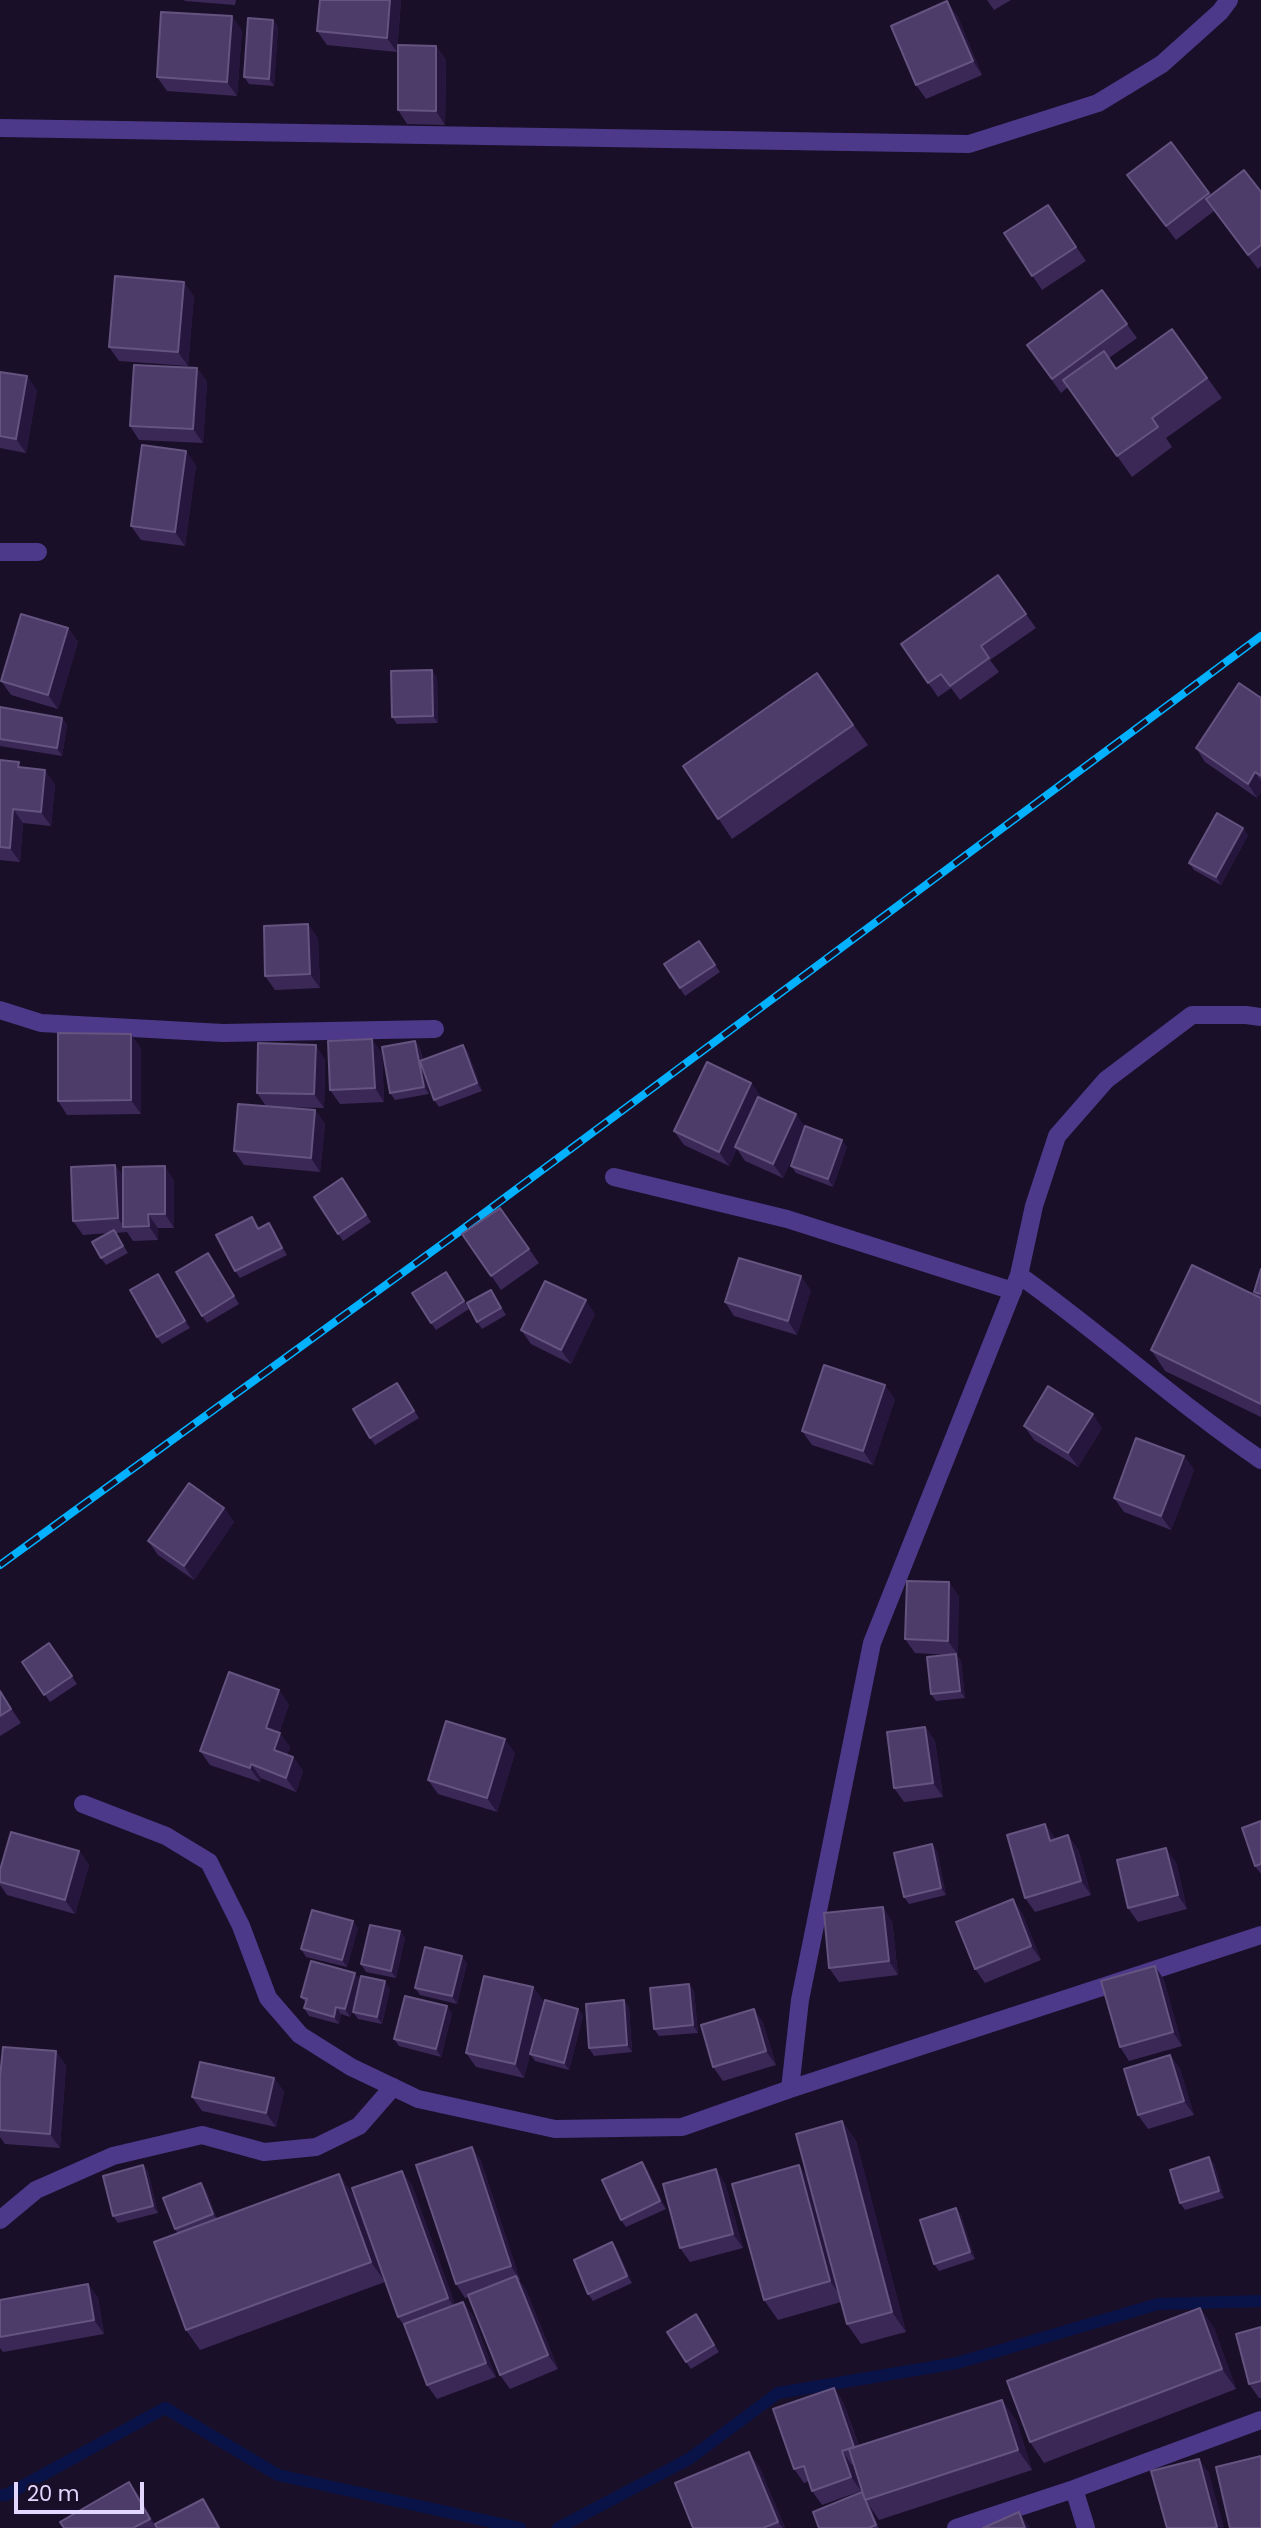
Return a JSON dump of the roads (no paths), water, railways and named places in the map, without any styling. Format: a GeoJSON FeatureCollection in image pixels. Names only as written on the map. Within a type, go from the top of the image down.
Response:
{"type":"FeatureCollection","features":[{"type":"Feature","properties":{"kind":"street"},"geometry":{"type":"LineString","coordinates":[[0,128],[969,144],[1098,103],[1162,64],[1220,12],[1229,0]]}},
{"type":"Feature","properties":{"kind":"street"},"geometry":{"type":"LineString","coordinates":[[0,552],[38,552]]}},
{"type":"Feature","properties":{"kind":"street"},"geometry":{"type":"LineString","coordinates":[[0,1010],[41,1023],[223,1033],[435,1028]]}},
{"type":"Feature","properties":{"kind":"street"},"geometry":{"type":"LineString","coordinates":[[790,2089],[800,2000],[872,1643],[1016,1283],[1034,1206],[1057,1136],[1106,1080],[1192,1015],[1261,1017]]}},
{"type":"Feature","properties":{"kind":"street"},"geometry":{"type":"LineString","coordinates":[[614,1177],[787,1219],[1016,1283],[1055,1300],[1220,1433],[1261,1460]]}},
{"type":"Feature","properties":{"kind":"street"},"geometry":{"type":"LineString","coordinates":[[83,1804],[166,1836],[208,1862],[241,1926],[268,1998],[300,2035],[351,2067],[418,2099],[555,2129],[682,2127],[1261,1935]]}},
{"type":"Feature","properties":{"kind":"street"},"geometry":{"type":"LineString","coordinates":[[0,2220],[36,2190],[113,2156],[189,2138],[202,2136],[264,2152],[316,2147],[359,2126],[393,2087]]}},
{"type":"Feature","properties":{"kind":"street"},"geometry":{"type":"LineString","coordinates":[[956,2528],[1074,2489],[1261,2420]]}},
{"type":"Feature","properties":{"kind":"street"},"geometry":{"type":"LineString","coordinates":[[1074,2489],[1086,2528]]}},
{"type":"Feature","properties":{"kind":"waterway"},"geometry":{"type":"LineString","coordinates":[[558,2528],[689,2459],[778,2393],[957,2363],[1158,2304],[1261,2301]]}},
{"type":"Feature","properties":{"kind":"waterway"},"geometry":{"type":"LineString","coordinates":[[0,2495],[6,2495],[165,2408],[278,2475],[520,2528]]}},
{"type":"Feature","properties":{"kind":"railway"},"geometry":{"type":"LineString","coordinates":[[0,1565],[456,1234],[1261,636]]}}]}
